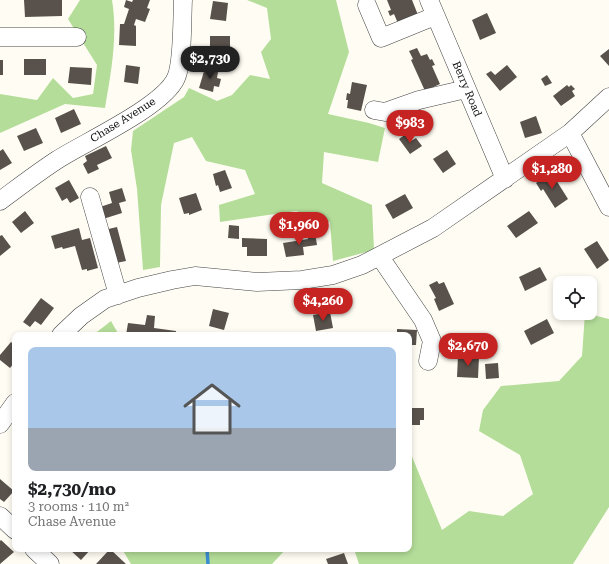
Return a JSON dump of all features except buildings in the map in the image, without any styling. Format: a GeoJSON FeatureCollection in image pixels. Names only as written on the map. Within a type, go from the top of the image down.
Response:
{"type":"FeatureCollection","features":[{"type":"Feature","properties":{"kind":"street","name":"Chase Avenue"},"geometry":{"type":"LineString","coordinates":[[0,201],[56,161],[146,108],[169,89],[174,83],[178,70],[183,0]]}},
{"type":"Feature","properties":{"kind":"street"},"geometry":{"type":"LineString","coordinates":[[367,5],[381,38],[432,8]]}},
{"type":"Feature","properties":{"kind":"street","name":"Berry Road"},"geometry":{"type":"LineString","coordinates":[[432,8],[505,179]]}},
{"type":"Feature","properties":{"kind":"street"},"geometry":{"type":"LineString","coordinates":[[0,37],[77,37]]}},
{"type":"Feature","properties":{"kind":"street"},"geometry":{"type":"LineString","coordinates":[[374,110],[385,112],[419,100],[466,89]]}},
{"type":"Feature","properties":{"kind":"street"},"geometry":{"type":"LineString","coordinates":[[63,332],[87,311],[105,299],[165,281],[195,276],[257,282],[302,280],[333,275],[362,265],[380,257],[433,228],[570,133],[609,97]]}},
{"type":"Feature","properties":{"kind":"street"},"geometry":{"type":"LineString","coordinates":[[570,133],[609,207]]}},
{"type":"Feature","properties":{"kind":"street"},"geometry":{"type":"LineString","coordinates":[[90,197],[118,295]]}},
{"type":"Feature","properties":{"kind":"street"},"geometry":{"type":"LineString","coordinates":[[380,257],[423,320],[432,341],[428,361]]}},
{"type":"Feature","properties":{"kind":"street"},"geometry":{"type":"LineString","coordinates":[[0,424],[12,407]]}},
{"type":"Feature","properties":{"kind":"street"},"geometry":{"type":"LineString","coordinates":[[0,516],[12,527]]}},
{"type":"Feature","properties":{"kind":"street"},"geometry":{"type":"LineString","coordinates":[[37,552],[50,564]]}},
{"type":"Feature","properties":{"kind":"green space"},"geometry":{"type":"Polygon","coordinates":[[[80,0],[112,0],[114,14],[114,41],[105,108],[65,104],[0,133],[0,94],[37,100],[53,78],[73,98],[93,94],[97,65],[68,19],[80,0]]]}},
{"type":"Feature","properties":{"kind":"green space"},"geometry":{"type":"Polygon","coordinates":[[[247,0],[336,0],[349,52],[328,114],[385,128],[378,162],[324,152],[322,183],[372,205],[374,250],[333,261],[330,222],[296,211],[220,222],[219,205],[255,194],[245,170],[206,161],[192,137],[174,143],[161,205],[160,267],[143,270],[137,189],[131,150],[133,131],[184,97],[189,88],[217,101],[232,95],[250,75],[270,79],[261,52],[271,39],[267,8],[247,0]]]}},
{"type":"Feature","properties":{"kind":"green space"},"geometry":{"type":"Polygon","coordinates":[[[597,316],[609,319],[609,507],[573,564],[359,564],[355,552],[412,552],[412,456],[442,530],[469,511],[503,516],[533,494],[520,455],[479,431],[483,410],[501,386],[559,381],[582,356],[585,320],[597,320],[597,316]]]}},
{"type":"Feature","properties":{"kind":"green space"},"geometry":{"type":"Polygon","coordinates":[[[111,321],[117,332],[97,332],[111,321]]]}},
{"type":"Feature","properties":{"kind":"green space"},"geometry":{"type":"Polygon","coordinates":[[[124,552],[283,552],[272,564],[131,564],[124,552]]]}},
{"type":"Feature","properties":{"kind":"waterway"},"geometry":{"type":"LineString","coordinates":[[207,552],[208,564]]}}]}
